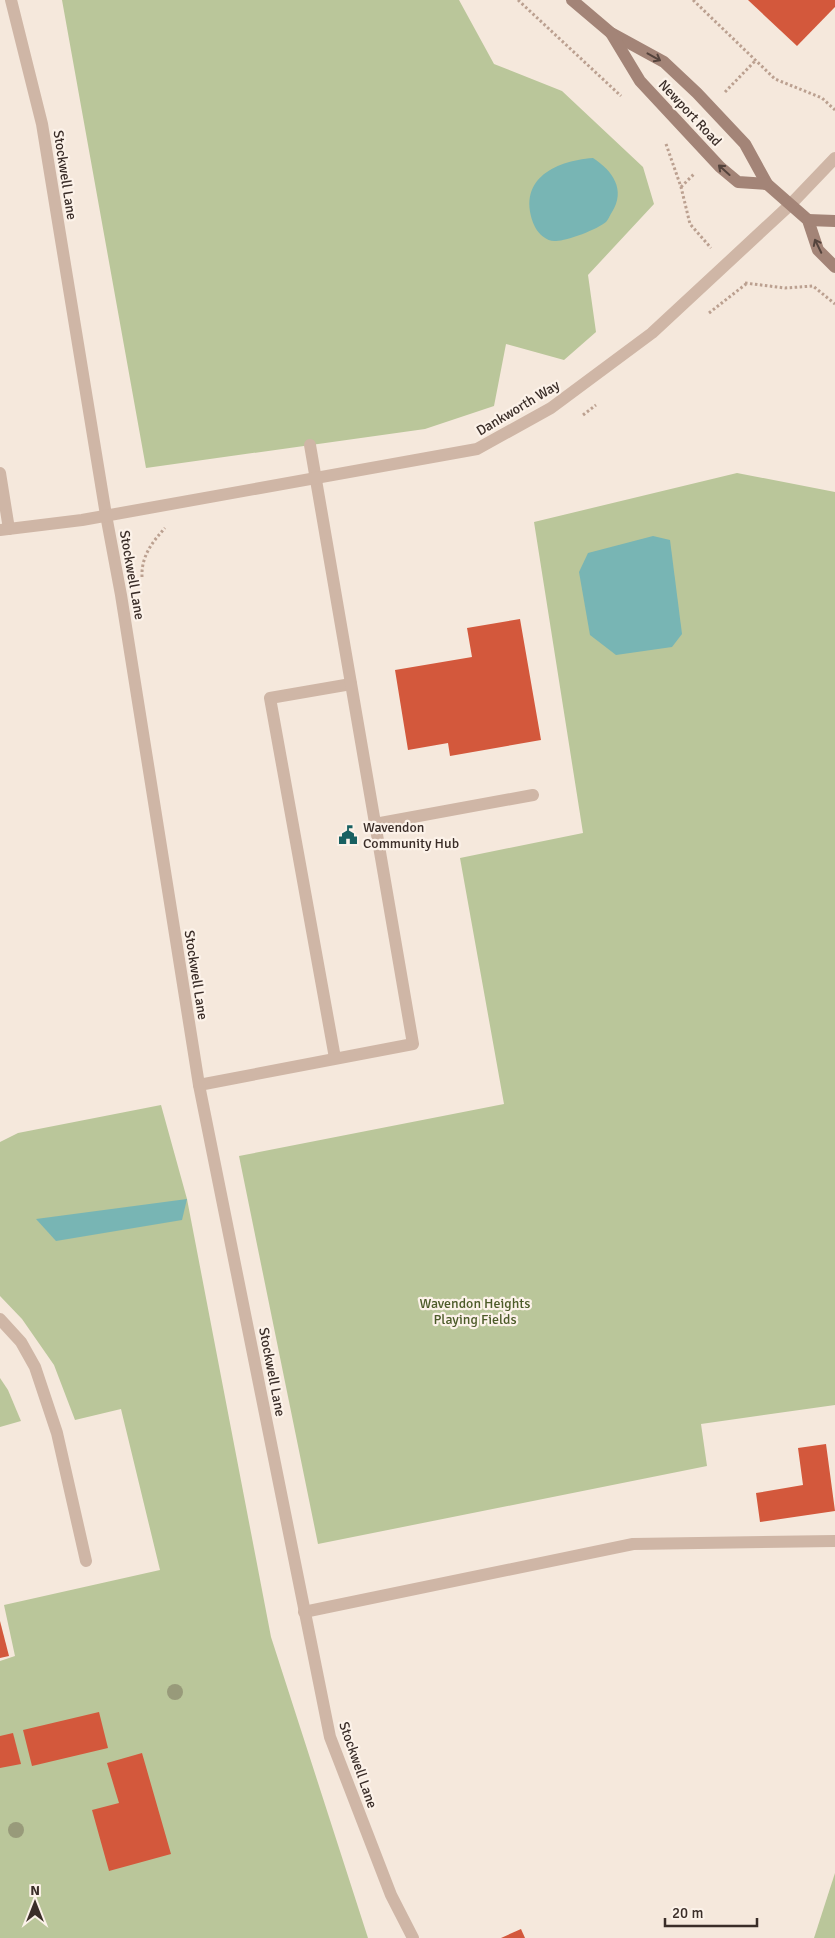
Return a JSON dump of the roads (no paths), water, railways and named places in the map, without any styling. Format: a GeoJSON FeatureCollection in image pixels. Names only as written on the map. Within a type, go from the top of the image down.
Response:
{"type":"FeatureCollection","features":[{"type":"Feature","properties":{"kind":"street","name":"Stockwell Lane"},"geometry":{"type":"LineString","coordinates":[[12,0],[42,124],[106,515],[121,595],[199,1085],[304,1612],[330,1737],[391,1896],[413,1938]]}},
{"type":"Feature","properties":{"kind":"street","name":"Newport Road"},"geometry":{"type":"LineString","coordinates":[[572,0],[611,34],[664,62],[697,93],[745,144],[767,184],[808,220],[818,250],[835,267]]}},
{"type":"Feature","properties":{"kind":"street","name":"Newport Road"},"geometry":{"type":"LineString","coordinates":[[611,34],[640,81],[720,167],[738,182],[767,184]]}},
{"type":"Feature","properties":{"kind":"street","name":"Dankworth Way"},"geometry":{"type":"LineString","coordinates":[[4,530],[82,520],[477,449],[551,408],[652,333],[791,204],[835,158]]}},
{"type":"Feature","properties":{"kind":"street"},"geometry":{"type":"LineString","coordinates":[[808,220],[835,221]]}},
{"type":"Feature","properties":{"kind":"street"},"geometry":{"type":"LineString","coordinates":[[199,1085],[413,1044],[310,445]]}},
{"type":"Feature","properties":{"kind":"street"},"geometry":{"type":"LineString","coordinates":[[0,473],[4,530]]}},
{"type":"Feature","properties":{"kind":"street"},"geometry":{"type":"LineString","coordinates":[[335,1058],[270,698],[351,684]]}},
{"type":"Feature","properties":{"kind":"street"},"geometry":{"type":"LineString","coordinates":[[375,824],[533,795]]}},
{"type":"Feature","properties":{"kind":"street"},"geometry":{"type":"LineString","coordinates":[[0,1319],[21,1342],[35,1367],[57,1434],[86,1561]]}},
{"type":"Feature","properties":{"kind":"street"},"geometry":{"type":"LineString","coordinates":[[304,1612],[633,1544],[835,1541]]}},
{"type":"Feature","properties":{"kind":"water"},"geometry":{"type":"Polygon","coordinates":[[[593,158],[611,175],[617,189],[616,204],[608,219],[596,228],[575,237],[556,241],[547,239],[535,227],[530,211],[530,197],[534,186],[542,176],[552,169],[578,160],[593,158]]]}},
{"type":"Feature","properties":{"kind":"water"},"geometry":{"type":"Polygon","coordinates":[[[653,536],[670,540],[682,634],[672,647],[616,655],[590,635],[579,572],[588,553],[653,536]]]}},
{"type":"Feature","properties":{"kind":"water"},"geometry":{"type":"Polygon","coordinates":[[[187,1199],[182,1220],[56,1241],[36,1219],[187,1199]]]}},
{"type":"Feature","properties":{"kind":"place","name":"Wavendon Community Hub"},"geometry":{"type":"Point","coordinates":[348,835]}},
{"type":"Feature","properties":{"kind":"park label","name":"Wavendon Heights Playing Fields"},"geometry":{"type":"Point","coordinates":[475,1312]}}]}
